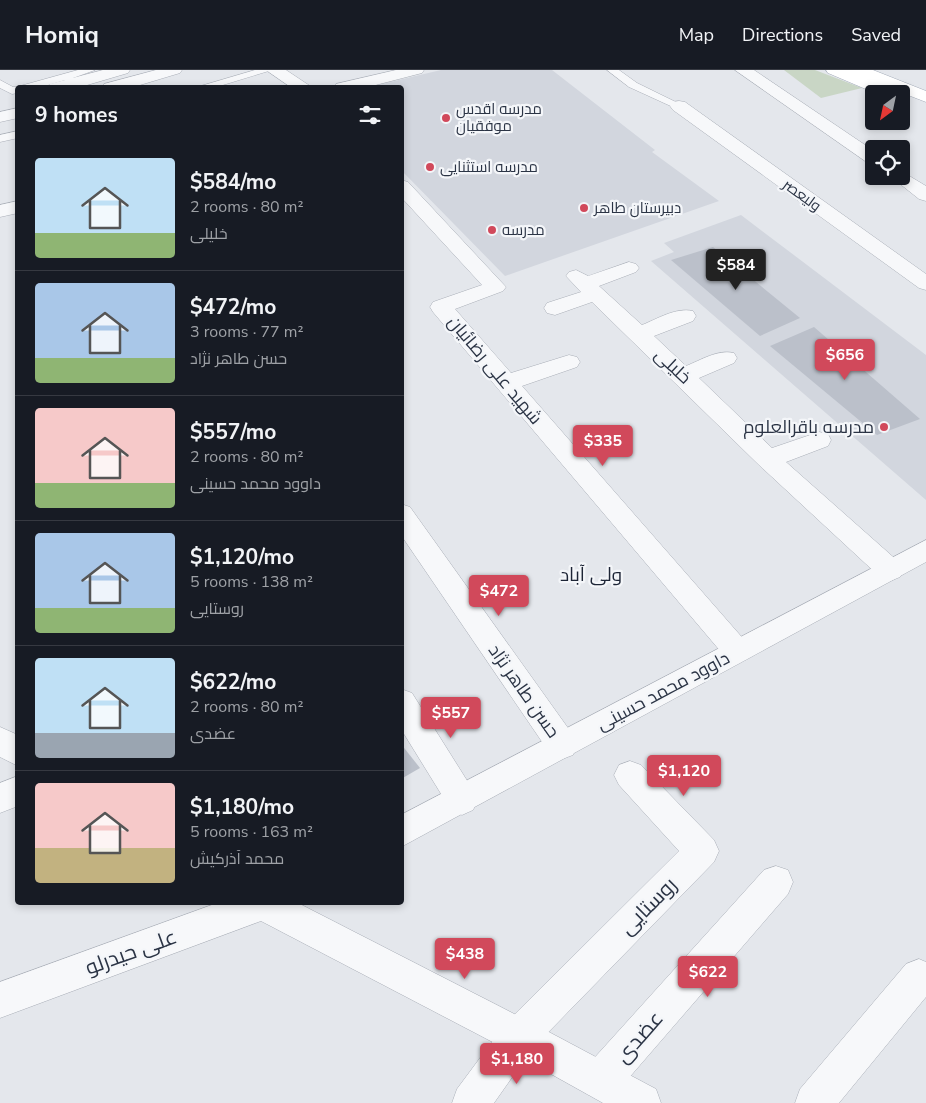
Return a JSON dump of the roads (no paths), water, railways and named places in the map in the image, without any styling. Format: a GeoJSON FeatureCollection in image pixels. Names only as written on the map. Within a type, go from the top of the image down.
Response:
{"type":"FeatureCollection","features":[{"type":"Feature","properties":{"kind":"main road"},"geometry":{"type":"LineString","coordinates":[[834,70],[872,85]]}},
{"type":"Feature","properties":{"kind":"main road"},"geometry":{"type":"LineString","coordinates":[[858,70],[926,97]]}},
{"type":"Feature","properties":{"kind":"main road"},"geometry":{"type":"LineString","coordinates":[[910,99],[926,105]]}},
{"type":"Feature","properties":{"kind":"street"},"geometry":{"type":"LineString","coordinates":[[65,82],[122,70]]}},
{"type":"Feature","properties":{"kind":"street"},"geometry":{"type":"LineString","coordinates":[[121,85],[174,70]]}},
{"type":"Feature","properties":{"kind":"street"},"geometry":{"type":"LineString","coordinates":[[274,70],[300,85]]}},
{"type":"Feature","properties":{"kind":"street"},"geometry":{"type":"LineString","coordinates":[[354,85],[416,70]]}},
{"type":"Feature","properties":{"kind":"street"},"geometry":{"type":"LineString","coordinates":[[743,70],[865,153]]}},
{"type":"Feature","properties":{"kind":"street"},"geometry":{"type":"LineString","coordinates":[[764,70],[865,140]]}},
{"type":"Feature","properties":{"kind":"street","name":"ولیعصر"},"geometry":{"type":"LineString","coordinates":[[679,106],[926,284]]}},
{"type":"Feature","properties":{"kind":"street"},"geometry":{"type":"LineString","coordinates":[[0,117],[15,114]]}},
{"type":"Feature","properties":{"kind":"street"},"geometry":{"type":"LineString","coordinates":[[910,170],[926,181]]}},
{"type":"Feature","properties":{"kind":"street"},"geometry":{"type":"LineString","coordinates":[[910,184],[926,195]]}},
{"type":"Feature","properties":{"kind":"street","name":"شهید علی رضائیان"},"geometry":{"type":"LineString","coordinates":[[404,189],[496,287],[441,307],[737,651]]}},
{"type":"Feature","properties":{"kind":"street"},"geometry":{"type":"LineString","coordinates":[[0,211],[15,208]]}},
{"type":"Feature","properties":{"kind":"street"},"geometry":{"type":"LineString","coordinates":[[554,308],[585,285],[629,268]]}},
{"type":"Feature","properties":{"kind":"street","name":"خلیلی"},"geometry":{"type":"LineString","coordinates":[[585,285],[639,334],[768,459],[890,570]]}},
{"type":"Feature","properties":{"kind":"street"},"geometry":{"type":"LineString","coordinates":[[639,334],[685,316]]}},
{"type":"Feature","properties":{"kind":"street"},"geometry":{"type":"LineString","coordinates":[[683,376],[726,358]]}},
{"type":"Feature","properties":{"kind":"street"},"geometry":{"type":"LineString","coordinates":[[506,383],[569,362]]}},
{"type":"Feature","properties":{"kind":"street"},"geometry":{"type":"LineString","coordinates":[[768,459],[819,440]]}},
{"type":"Feature","properties":{"kind":"street","name":"حسن طاهر نژاد"},"geometry":{"type":"LineString","coordinates":[[404,518],[562,745]]}},
{"type":"Feature","properties":{"kind":"street","name":"داوود محمد حسینی"},"geometry":{"type":"LineString","coordinates":[[404,830],[926,550]]}},
{"type":"Feature","properties":{"kind":"street"},"geometry":{"type":"LineString","coordinates":[[404,707],[462,800]]}},
{"type":"Feature","properties":{"kind":"street"},"geometry":{"type":"LineString","coordinates":[[0,742],[15,750]]}},
{"type":"Feature","properties":{"kind":"street","name":"روستایی"},"geometry":{"type":"LineString","coordinates":[[519,1036],[702,851],[630,775]]}},
{"type":"Feature","properties":{"kind":"street"},"geometry":{"type":"LineString","coordinates":[[0,798],[15,791]]}},
{"type":"Feature","properties":{"kind":"street","name":"عضدی"},"geometry":{"type":"LineString","coordinates":[[600,1080],[776,882]]}},
{"type":"Feature","properties":{"kind":"street","name":"علی حیدرلو"},"geometry":{"type":"LineString","coordinates":[[0,1000],[258,905]]}},
{"type":"Feature","properties":{"kind":"street"},"geometry":{"type":"LineString","coordinates":[[267,905],[519,1036],[642,1103]]}},
{"type":"Feature","properties":{"kind":"street"},"geometry":{"type":"LineString","coordinates":[[814,1103],[919,977]]}},
{"type":"Feature","properties":{"kind":"street"},"geometry":{"type":"LineString","coordinates":[[471,1103],[519,1036]]}},
{"type":"Feature","properties":{"kind":"lane"},"geometry":{"type":"LineString","coordinates":[[44,85],[65,82],[90,70]]}},
{"type":"Feature","properties":{"kind":"lane"},"geometry":{"type":"LineString","coordinates":[[210,85],[267,70]]}},
{"type":"Feature","properties":{"kind":"lane"},"geometry":{"type":"LineString","coordinates":[[612,70],[634,84],[679,106]]}},
{"type":"Feature","properties":{"kind":"lane"},"geometry":{"type":"LineString","coordinates":[[0,83],[12,95]]}},
{"type":"Feature","properties":{"kind":"lane"},"geometry":{"type":"LineString","coordinates":[[0,139],[15,135]]}},
{"type":"Feature","properties":{"kind":"place","name":"مدرسه اقدس موفقیان"},"geometry":{"type":"Point","coordinates":[446,118]}},
{"type":"Feature","properties":{"kind":"place","name":"مدرسه استثنایی"},"geometry":{"type":"Point","coordinates":[430,167]}},
{"type":"Feature","properties":{"kind":"place","name":"دبیرستان طاهر"},"geometry":{"type":"Point","coordinates":[584,208]}},
{"type":"Feature","properties":{"kind":"place","name":"مدرسه"},"geometry":{"type":"Point","coordinates":[492,230]}},
{"type":"Feature","properties":{"kind":"place","name":"مدرسه باقرالعلوم"},"geometry":{"type":"Point","coordinates":[884,427]}},
{"type":"Feature","properties":{"kind":"district","name":"ولی آباد"},"geometry":{"type":"Point","coordinates":[591,574]}}]}
